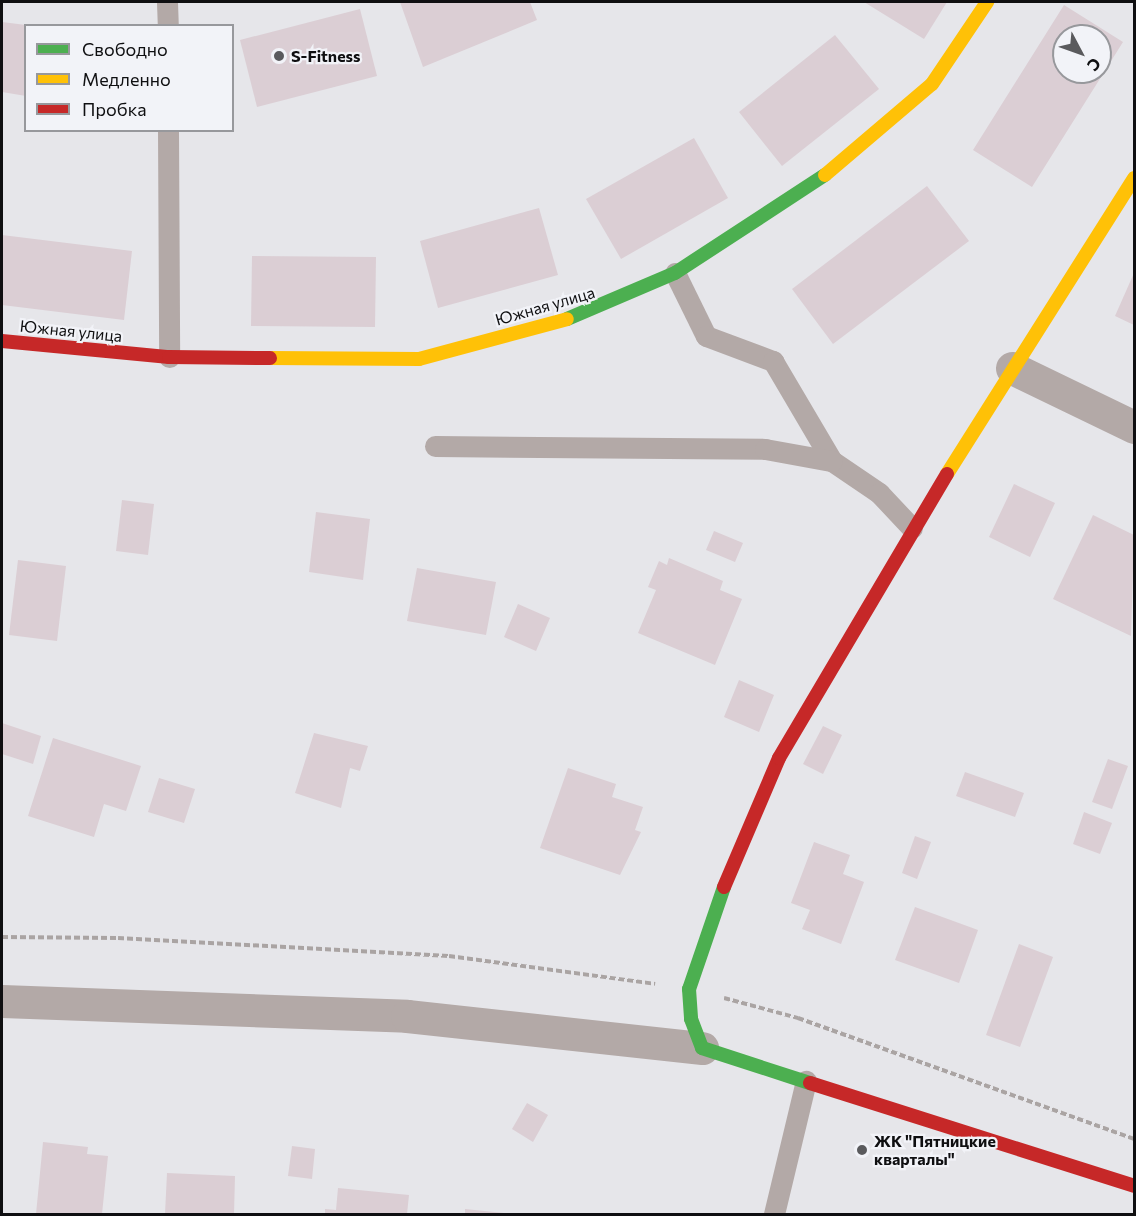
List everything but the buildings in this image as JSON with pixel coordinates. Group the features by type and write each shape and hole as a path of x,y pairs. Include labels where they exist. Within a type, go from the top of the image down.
{"street":[{"name":"Южная улица","path":"2,341 169,357 419,359 595,311 675,273 806,191 932,84 987,2"},
{"path":"702,1048 691,1019 689,989 714,909 779,758 912,528 1134,178"},
{"path":"1012,368 1134,427"},
{"path":"2,1001 407,1016 702,1048 1134,1186"}],"lane":[{"path":"167,2 168,24"},
{"path":"168,132 169,357"},
{"path":"675,273 706,336 773,361 832,461"},
{"path":"435,446 765,449 832,461 879,493 912,528"},
{"path":"774,1215 806,1082"}],"traffic: fast":[{"path":"567,319 675,273 825,175"},
{"path":"724,887 689,989 691,1019 702,1048 810,1083"}],"traffic: slow":[{"path":"825,175 932,84 987,2"},
{"path":"947,474 1134,178"},
{"path":"270,358 419,359 567,319"}],"traffic: jam":[{"path":"2,341 169,357 270,358"},
{"path":"724,887 779,758 947,474"},
{"path":"810,1083 1134,1186"}],"place":[{"name":"S-Fitness","path":"279,56"},
{"name":"ЖК \"Пятницкие кварталы\"","path":"862,1150"}]}
